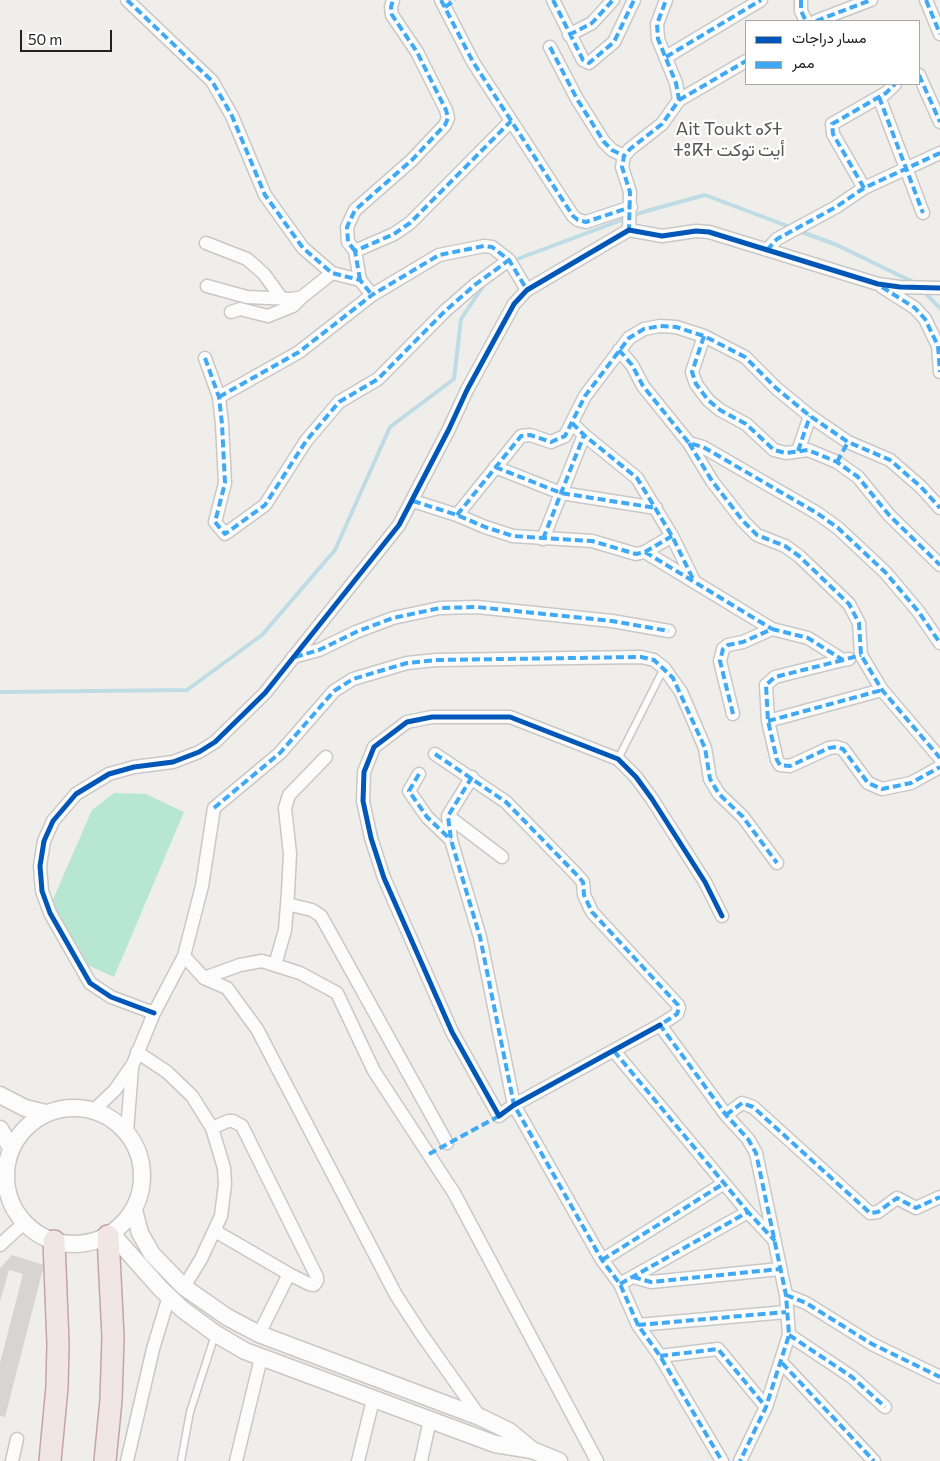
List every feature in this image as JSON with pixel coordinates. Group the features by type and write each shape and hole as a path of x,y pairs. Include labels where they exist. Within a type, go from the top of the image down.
{"highway":[{"path":"106,1461 111,1400 113,1337 110,1235"},
{"path":"50,1461 57,1387 58,1344 54,1241"}],"street":[{"path":"127,0 212,81 225,100 264,195 273,210 303,248 332,273 360,280"},
{"path":"372,295 360,280 355,251 348,242 346,227 355,210 412,160 448,118 446,110 417,52 392,15 391,7 393,0"},
{"path":"553,0 583,60 589,63 614,42 634,0"},
{"path":"569,35 592,23 613,0"},
{"path":"666,0 658,24 658,39 679,100"},
{"path":"666,58 761,0"},
{"path":"801,0 801,11 806,20"},
{"path":"819,20 871,0"},
{"path":"926,0 940,34"},
{"path":"447,2 473,62 567,207 578,220 586,222 631,207"},
{"path":"550,47 577,99 604,142 612,150 624,156"},
{"path":"629,230 630,192 622,167 624,156 662,124 679,100 745,62"},
{"path":"920,77 940,122"},
{"path":"864,188 831,129 836,121 879,97 894,85"},
{"path":"879,97 923,213"},
{"path":"355,251 394,234 410,223 511,121"},
{"path":"767,250 777,238 836,207 864,188 940,152"},
{"path":"154,1013 103,993 90,983 81,969 50,913 42,891 40,859 48,831 67,803 97,780 121,770 185,759 215,742 264,693 399,525 413,501 467,390 514,304 527,290 629,230 662,236 709,232 878,284 900,287 940,288"},
{"path":"206,243 247,259 264,274 282,299"},
{"path":"219,397 299,352 372,295 438,255 484,246 492,247 509,260 527,290"},
{"path":"205,358 219,397 225,483 215,522 225,534 254,515 265,505 306,441 339,402 378,379 445,312 476,284 509,260"},
{"path":"231,312 240,309 268,316 293,306 332,273"},
{"path":"878,284 914,308 925,319 938,346 940,372"},
{"path":"207,286 247,297 282,299 302,297"},
{"path":"457,514 521,436 530,435 552,442 565,436 585,396 629,338 644,329 676,327 704,336 745,357 776,388 810,416 848,442 890,460 921,487 940,508"},
{"path":"704,336 692,372 696,384 720,410 746,424 774,450 786,453 808,450 837,462 858,478 889,514 940,565"},
{"path":"619,350 632,365 643,386 689,443 712,481 743,521 757,534 785,546 799,556 849,604 858,623 861,656 882,690 940,758"},
{"path":"798,451 810,416"},
{"path":"572,423 637,478 672,536 694,579"},
{"path":"543,539 584,435"},
{"path":"837,462 848,442"},
{"path":"689,443 711,452 817,513 838,528 885,572 918,611 940,643"},
{"path":"495,467 561,493 656,508"},
{"path":"413,501 457,514 485,527 513,536 592,541 636,554 645,552 672,536"},
{"path":"645,552 694,579 772,629 808,638 843,660"},
{"path":"293,657 319,650 356,632 393,618 440,608 477,607 612,621 670,631"},
{"path":"733,714 720,654 728,645 743,642 772,629"},
{"path":"861,656 770,680 765,691 768,721 777,760 785,767 829,748 836,747 843,749 868,784 882,789 911,783 940,767"},
{"path":"94,1110 115,1090 135,1058 154,1013 184,956 202,886 214,808 280,753 334,691 353,679 407,663 436,660 641,657 654,660 664,668 681,692 705,748 710,779 719,794 743,816 777,863"},
{"path":"768,721 882,690"},
{"path":"435,754 472,776 506,802 576,874 583,882 584,895 592,912 678,1005 679,1011 677,1014 660,1025 614,1052 514,1105 499,1116 452,1032 384,878 371,838 362,801 364,772 374,747 407,722 449,717 510,717 618,759 636,777 652,799 705,882 722,916"},
{"path":"275,965 284,930 287,904 290,854 285,808 289,795 326,757"},
{"path":"418,774 409,791 426,817 451,840"},
{"path":"472,776 448,816 451,840 480,937 514,1105 602,1260 620,1284 638,1325 660,1356 722,1461"},
{"path":"448,816 502,857"},
{"path":"287,904 312,910 321,916 447,1143"},
{"path":"184,956 204,978 227,988 257,1029 396,1295 480,1417"},
{"path":"204,978 240,965 262,961 300,973 337,993 374,1071 454,1193 597,1461"},
{"path":"660,1025 726,1115 748,1139 756,1153 786,1295 789,1335 782,1363 766,1407 740,1461"},
{"path":"614,1052 723,1184 775,1241"},
{"path":"135,1058 180,1084 200,1106 212,1128 221,1154 225,1184 221,1216 201,1260 184,1287"},
{"path":"127,1132 135,1058"},
{"path":"1,1099 46,1113"},
{"path":"726,1115 742,1103 753,1107 870,1212 878,1212 897,1198 916,1208 940,1197"},
{"path":"69,1107 94,1110 112,1119 127,1132 136,1146 143,1178 141,1194 134,1210 120,1227 110,1235 82,1244 54,1241 44,1237 16,1212 7,1187 6,1167 11,1148 25,1127 46,1113 69,1107"},
{"path":"212,1128 228,1121 242,1126 317,1277 317,1281 314,1285 309,1284 215,1231"},
{"path":"0,1129 11,1148"},
{"path":"602,1260 723,1184"},
{"path":"134,1210 140,1233 152,1254 184,1287 216,1311 259,1334 498,1425 537,1455"},
{"path":"620,1284 748,1212"},
{"path":"0,1246 25,1222"},
{"path":"110,1235 169,1296 216,1334 261,1358 495,1444 559,1461"},
{"path":"633,1277 651,1282 780,1269"},
{"path":"259,1334 289,1274"},
{"path":"786,1295 806,1302 872,1344 940,1377"},
{"path":"127,1461 153,1349 169,1296"},
{"path":"638,1325 786,1312"},
{"path":"789,1335 852,1377 885,1407"},
{"path":"660,1356 718,1349 766,1407"},
{"path":"236,1461 261,1358"},
{"path":"782,1363 874,1461"},
{"path":"358,1461 373,1400"},
{"path":"421,1461 430,1420"},
{"path":"495,1444 502,1433 498,1425"},
{"path":"12,1461 17,1439"}],"lane":[{"path":"618,759 664,668"},
{"path":"181,1461 190,1412 216,1334"}],"green space":[{"path":"114,793 146,794 184,812 114,977 81,962 51,904 92,810"}],"building":[{"path":"12,1255 44,1265 5,1417 0,1416 0,1363 23,1274 9,1270 0,1302 0,1268"}],"waterway":[{"path":"512,261 643,212 705,195 790,227"},
{"path":"799,231 837,245 913,282"},
{"path":"0,692 187,690 262,635 335,550 390,427 454,379 461,319 486,282"},
{"path":"924,292 940,308"}],"marked path":[{"path":"127,0 212,81 232,116 265,195 303,248 332,273 360,280 372,295"},
{"path":"355,251 348,242 347,227 355,210 412,160 445,125 448,118 446,110 417,52 392,15 391,7 393,0"},
{"path":"441,0 473,62 573,216 578,220 586,222 631,207"},
{"path":"445,7 455,0"},
{"path":"553,0 583,60 589,63 614,42 634,0"},
{"path":"569,35 592,23 613,0"},
{"path":"631,231 629,230 630,192 622,167 624,156 662,124 679,100 676,83 658,39 657,24 666,0"},
{"path":"666,57 761,0"},
{"path":"801,0 801,11 806,20"},
{"path":"819,20 871,0"},
{"path":"926,0 940,34"},
{"path":"550,47 577,99 604,142 612,150 624,156"},
{"path":"679,100 745,62"},
{"path":"920,77 940,122"},
{"path":"864,188 833,134 832,124 886,93 894,85"},
{"path":"879,97 923,213"},
{"path":"360,280 355,251 394,234 410,223 511,121"},
{"path":"767,250 777,239 836,207 864,188 940,153"},
{"path":"219,397 299,352 372,295 439,255 484,246 492,247 509,260 527,290"},
{"path":"205,358 219,397 225,483 215,522 225,534 265,505 306,441 339,402 378,379 445,311 476,284 509,260"},
{"path":"882,287 915,308 925,319 938,346 940,372"},
{"path":"457,515 521,436 530,435 551,442 565,436 585,396 629,338 644,329 660,326 676,327 704,336 745,357 776,388 810,416 848,442 890,460 921,487 940,508"},
{"path":"704,336 692,372 696,384 708,400 720,410 746,424 774,450 786,453 808,450 837,462 858,477 889,515 940,565"},
{"path":"619,350 632,365 643,386 689,443 703,447 817,513 838,528 885,572 918,611 940,643"},
{"path":"798,451 810,416"},
{"path":"572,423 637,478 672,536 693,579"},
{"path":"543,539 584,435"},
{"path":"837,462 848,442"},
{"path":"689,443 712,481 743,521 757,535 785,546 799,556 849,604 859,623 861,655 882,690 940,758"},
{"path":"495,467 561,493 656,508"},
{"path":"413,501 513,536 592,541 636,554 645,552 672,536"},
{"path":"645,552 772,629"},
{"path":"295,657 319,650 356,632 393,618 440,608 477,607 612,621 669,631"},
{"path":"733,714 720,661 723,649 728,645 743,642 772,629 808,638 843,660 861,655"},
{"path":"214,808 280,753 334,691 353,679 407,663 436,660 641,657 654,660 673,678 705,748 710,779 719,794 743,817 777,863"},
{"path":"843,660 775,677 766,685 768,721 777,760 780,765 790,766 829,748 836,747 843,749 868,783 882,789 911,783 940,767"},
{"path":"768,721 882,690"},
{"path":"435,754 506,802 583,882 584,895 592,912 678,1005 677,1014 660,1025 726,1115 748,1139 756,1153 786,1295 789,1335 766,1407 740,1461"},
{"path":"419,774 409,791 427,817 451,840"},
{"path":"472,777 448,816 451,840 480,937 514,1105 602,1260 620,1284 638,1325 660,1356 722,1461"},
{"path":"614,1051 748,1212"},
{"path":"726,1115 742,1103 753,1107 870,1213 878,1212 897,1198 916,1208 940,1197"},
{"path":"429,1154 499,1116"},
{"path":"602,1260 723,1184"},
{"path":"620,1284 748,1212 775,1241"},
{"path":"633,1277 651,1282 780,1269"},
{"path":"786,1295 806,1303 872,1344 940,1377"},
{"path":"638,1325 786,1312"},
{"path":"789,1335 852,1377 885,1407"},
{"path":"660,1356 718,1349 766,1407"},
{"path":"782,1363 874,1461"}],"cycle path":[{"path":"154,1013 111,997 90,983 50,913 42,891 40,866 44,841 53,821 76,794 109,774 134,767 173,762 199,752 215,742 265,693 399,525 467,390 514,304 527,290 629,230 662,236 696,231 709,232 878,284 900,287 940,288"},
{"path":"660,1025 514,1105 499,1116 452,1032 384,878 371,838 363,801 364,772 374,747 407,722 432,717 510,717 618,759 636,777 652,799 705,882 722,916"}],"district":[{"name":"Ait Toukt ⴰⵢⵜ ⵜⵓⴽⵜ أيت توكت","path":"729,139"}]}
